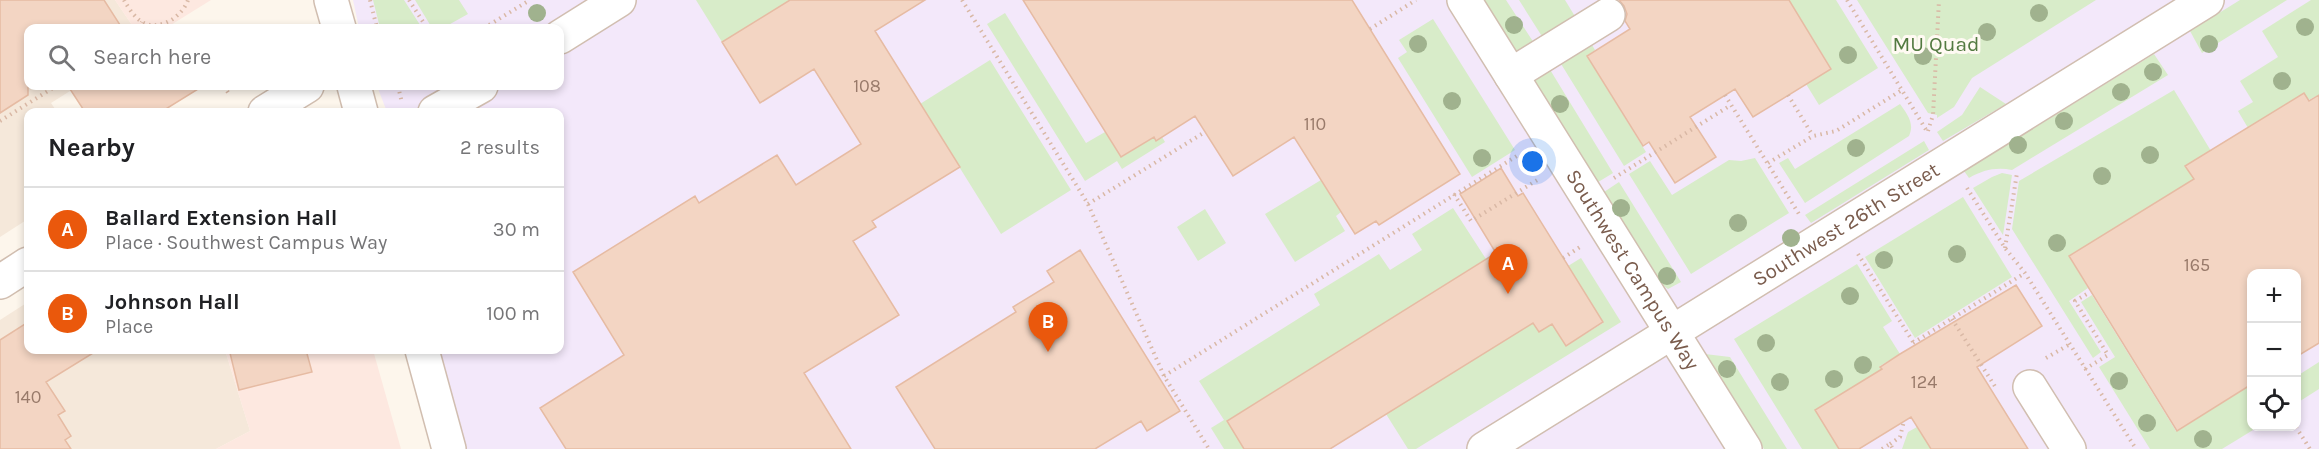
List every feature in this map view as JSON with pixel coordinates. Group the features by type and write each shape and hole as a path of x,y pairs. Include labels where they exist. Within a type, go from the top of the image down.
{"street":[{"path":"332,0 338,24"},
{"path":"564,34 619,0"},
{"name":"Southwest Campus Way","path":"1464,0 1744,449"},
{"name":"Southwest 26th Street","path":"1484,449 1673,333 1957,175 2207,0"},
{"path":"1511,75 1608,15"},
{"path":"271,108 301,90"},
{"path":"355,90 360,108"},
{"path":"442,108 474,90"},
{"path":"0,282 24,267"},
{"path":"423,354 449,449"},
{"path":"2025,377 2069,449"}],"path":[{"path":"123,0 133,14 142,22 148,24"},
{"path":"160,24 178,15 188,0"},
{"path":"370,0 376,24"},
{"path":"409,0 424,24"},
{"path":"491,24 530,0"},
{"path":"962,0 1088,204 1164,376 1209,449"},
{"path":"1370,29 1416,0"},
{"path":"1847,0 1928,132 2025,273 2136,449"},
{"path":"1928,132 1933,115 1939,0"},
{"path":"0,121 50,90"},
{"path":"226,90 229,94"},
{"path":"1768,163 1813,136 1836,131 1902,90"},
{"path":"1788,95 1813,136"},
{"path":"1586,196 1731,105"},
{"path":"1088,204 1205,132"},
{"path":"1164,376 1548,136"},
{"path":"1454,194 1470,221 1565,163"},
{"path":"2006,248 2017,173"},
{"path":"1563,258 1581,247"},
{"path":"1913,343 2025,273"},
{"path":"2085,369 2109,355 2075,301 2090,292"},
{"path":"1952,319 1995,389 2025,377 2070,344"},
{"path":"1882,449 1891,447 1900,437 1904,421"},
{"path":"2299,431 2310,449"}],"shaded area":[{"path":"0,0 115,0 131,24 24,24 24,90 72,90 51,103 54,108 24,108 24,222 0,237"},
{"path":"115,0 211,0 172,24 131,24"},
{"path":"353,0 2319,0 2319,449 450,449 429,354 564,354 564,108 385,108 379,90 564,90 564,24 358,24"},
{"path":"24,305 24,354 226,354 250,431 216,449 0,449 0,320"},
{"path":"226,354 374,354 401,449 216,449 250,431"}],"green space":[{"path":"373,0 404,0 419,24 379,24"},
{"path":"415,0 459,0 468,14 450,24 430,24"},
{"path":"696,0 790,0 722,42"},
{"path":"1482,0 1506,0 1534,43 1516,54"},
{"path":"1519,0 1565,0 1576,18 1543,38"},
{"path":"1789,0 1836,0 1878,68 1819,105 1806,84 1831,68"},
{"name":"MU Quad","path":"1857,0 2096,0 1972,78 1954,107 1937,118 1937,115 1928,113"},
{"path":"2240,0 2287,0 2202,53 2190,31"},
{"path":"2311,0 2319,0 2319,95 2248,128 2238,111 2253,102 2240,81 2278,57 2262,31"},
{"path":"1005,13 1086,143 1105,132 1122,157 1154,137 1156,141 1162,137 1165,142 1122,169 1117,161 1085,181 987,24"},
{"path":"1433,19 1515,150 1472,177 1398,58 1407,52 1399,40"},
{"path":"1589,40 1595,50 1587,56 1646,152 1624,166 1558,59"},
{"path":"2154,54 2168,75 2012,170 1990,170 1969,178 1964,171"},
{"path":"990,60 1071,190 1001,234 920,104"},
{"path":"1549,68 1613,173 1595,184 1531,79"},
{"path":"1980,87 2006,104 1943,141 1937,132 1962,115"},
{"path":"2174,90 2211,151 2186,166 2194,179 2069,256 2088,288 2069,301 2101,352 2093,358 2012,229 2019,181"},
{"path":"1900,104 1911,123 1909,136 1805,203 1779,163 1788,158 1795,169"},
{"path":"1924,141 1929,150 1811,223 1805,215"},
{"path":"1755,158 1789,213 1691,274 1629,174 1650,161 1672,195 1729,160 1741,161"},
{"path":"2002,173 2012,175 2003,235 1973,188"},
{"path":"1321,180 1341,212 1336,216 1345,231 1295,262 1265,214"},
{"path":"1619,182 1681,282 1668,289 1658,282 1601,194"},
{"path":"1963,197 2012,277 1915,338 1865,257"},
{"path":"1453,208 1486,259 1227,421 1244,449 1224,449 1211,428 1224,420 1199,381 1320,305 1314,294 1379,254 1390,270 1422,250 1412,234"},
{"path":"1205,209 1226,243 1198,261 1177,227"},
{"path":"1581,258 1621,322 1416,449 1408,449 1386,414 1533,323 1552,324 1566,346 1603,323 1568,266"},
{"path":"1857,264 1892,321 1883,327 1900,354 1880,366 1882,369 1816,410 1839,449 1802,449 1734,339"},
{"path":"2092,295 2176,431 2247,387 2247,431 2251,431 2222,449 2150,449 2099,367 2115,357 2081,302"},
{"path":"1705,354 1730,357 1787,449 1764,449"},
{"path":"2319,362 2319,389 2301,400 2301,377 2301,373"},
{"path":"1917,427 1931,449 1902,449 1908,432"}],"building":[{"path":"0,0 104,0 119,24 24,24 24,90 28,90 28,95 0,113"},
{"path":"790,0 925,0 875,31 960,167 872,221 876,227 853,241 899,315 804,373 851,449 566,449 540,408 624,355 573,272 695,196 699,203 777,155 796,185 861,144 814,69 760,103 722,42"},
{"path":"1023,0 1352,0 1460,174 1379,225 1376,221 1355,234 1294,137 1233,176 1195,116 1156,141 1154,137 1121,157"},
{"path":"1619,0 1789,0 1831,69 1753,117 1735,89 1690,117 1716,157 1675,183 1649,142 1643,146 1587,56 1630,29 1625,21 1627,14 1624,6"},
{"path":"71,90 197,90 167,108 82,108"},
{"path":"2304,93 2309,101 2319,95 2319,343 2301,354 2301,269 2247,269 2247,387 2177,431 2069,256 2194,179 2185,166"},
{"path":"1501,168 1518,196 1523,193 1603,322 1566,346 1552,324 1539,332 1533,323 1330,449 1244,449 1227,421 1496,253 1460,194"},
{"path":"1080,250 1180,411 1147,431 1141,421 1095,449 935,449 896,387 1016,312 1013,307 1054,282 1047,271"},
{"path":"2016,285 2042,326 1977,367 2028,449 1931,449 1911,417 1859,449 1839,449 1815,410 1882,369 1880,367 1900,354"},
{"path":"24,325 24,354 92,354 46,382 65,411 58,415 71,436 65,440 71,449 0,449 0,340"},
{"path":"230,354 307,354 312,372 239,390"}],"place":[{"name":"Ballard Extension Hall","path":"1508,294"},
{"name":"Johnson Hall","path":"1048,352"}]}
